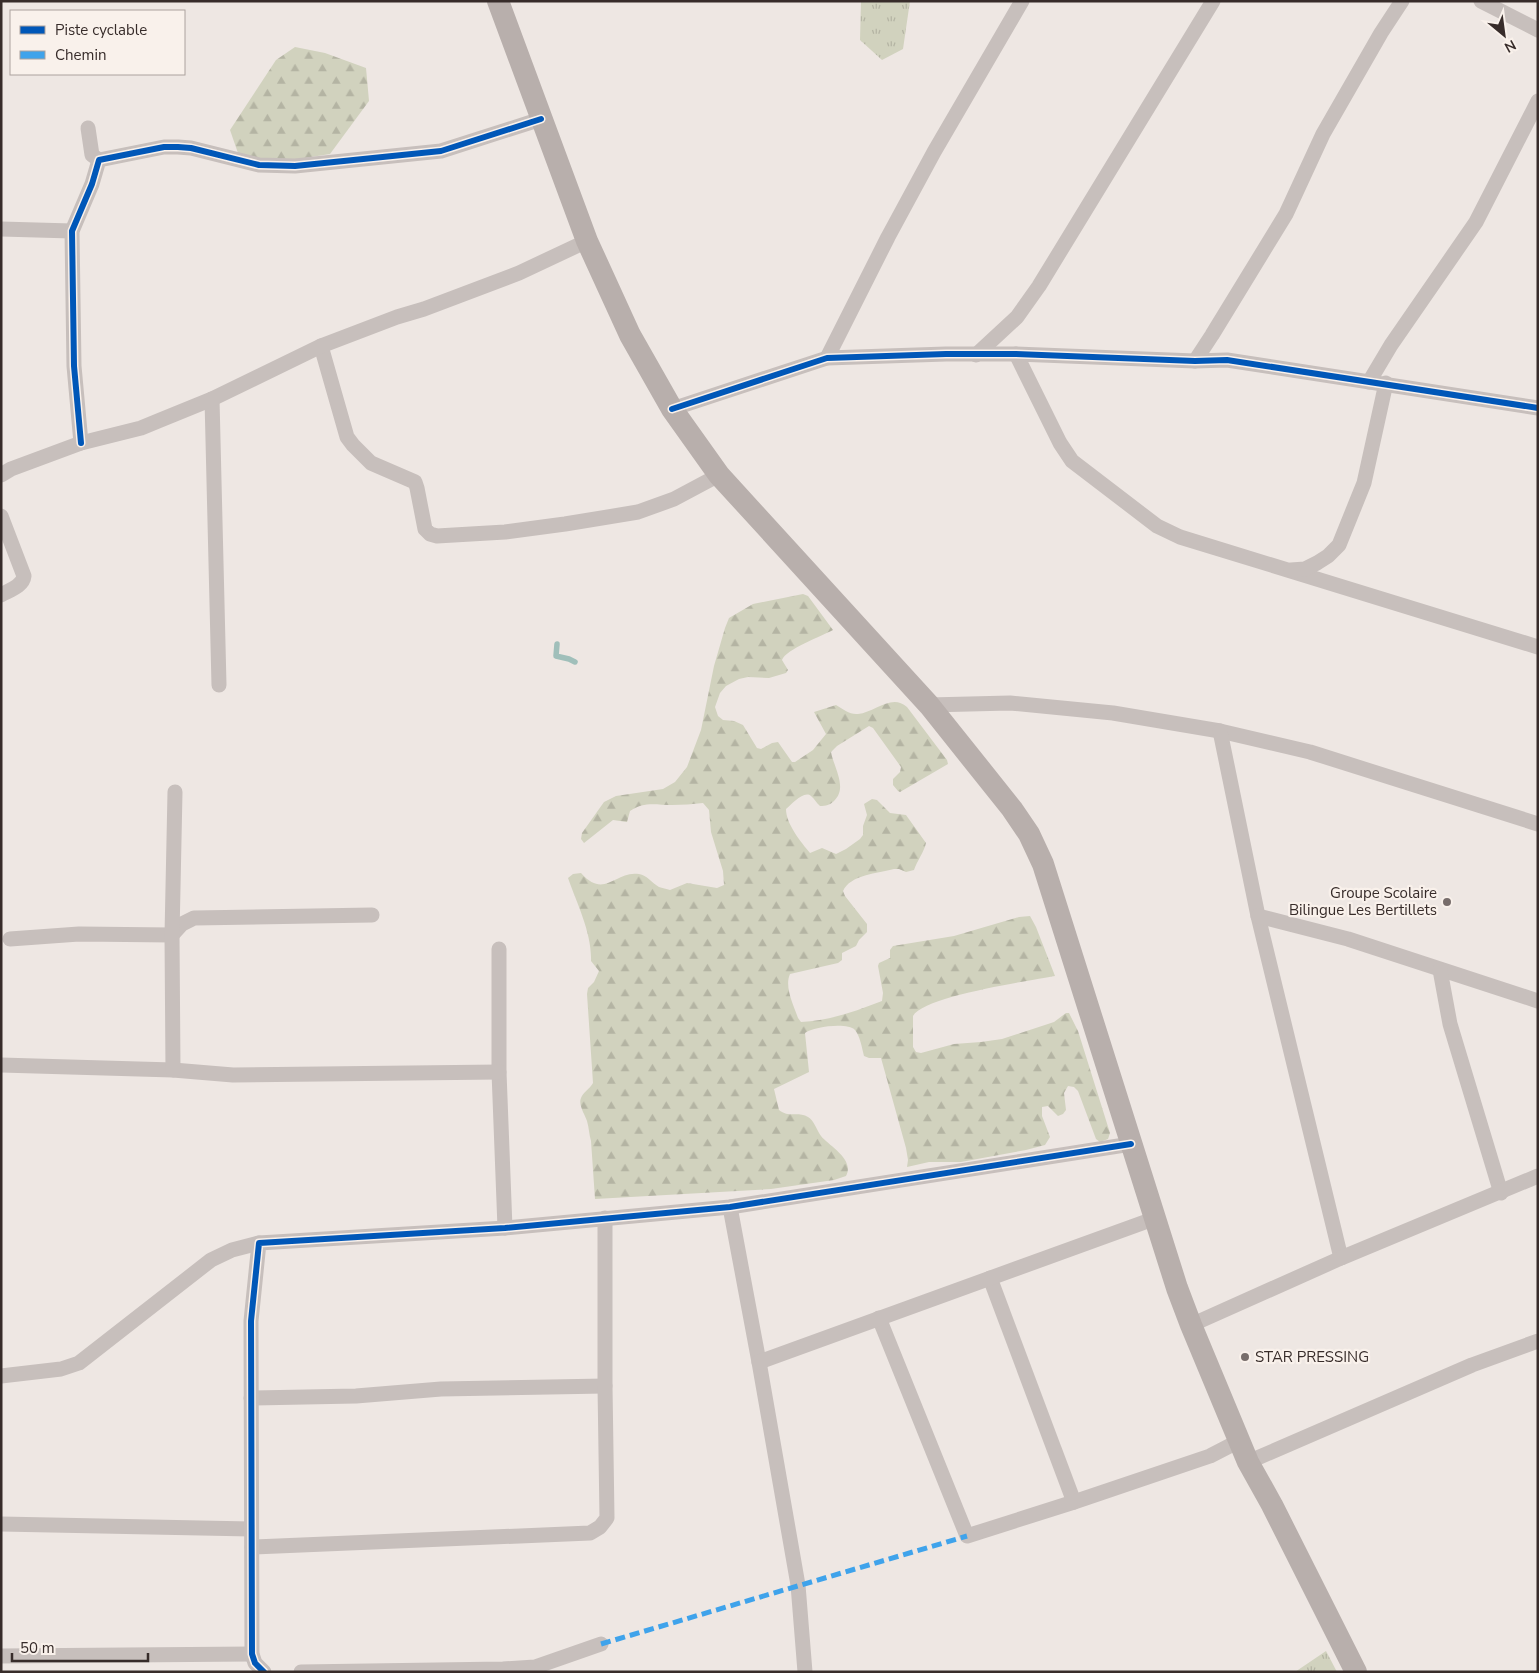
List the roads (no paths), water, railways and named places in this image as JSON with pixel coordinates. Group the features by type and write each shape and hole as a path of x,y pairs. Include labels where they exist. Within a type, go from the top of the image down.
{"main road":[{"path":"498,1 540,119 587,241 630,335 672,409 719,475 929,705 1012,808 1029,834 1040,856 1156,1218 1176,1288 1190,1326 1248,1462 1272,1505 1356,1672"}],"street":[{"path":"827,358 888,237 934,152 1022,1"},
{"path":"976,355 1017,316 1039,286 1213,1"},
{"path":"1195,361 1286,214 1323,134 1381,33 1402,1"},
{"path":"1481,1 1538,30"},
{"path":"1369,382 1476,222 1538,101"},
{"path":"88,128 92,155 99,160 164,147 178,147 191,148 259,165 295,166 441,151 540,119"},
{"path":"81,443 74,366 72,232 92,184 99,160"},
{"path":"1,229 72,232"},
{"path":"1,475 11,469 81,443 140,428 212,399 321,346 519,273 587,241"},
{"path":"321,346 347,437 371,463 414,482 417,488 425,529 430,534 437,536 505,532 557,526 638,512 674,499 719,475"},
{"path":"672,409 827,358 946,354 1016,354 1195,361 1227,360 1538,408"},
{"path":"1016,354 1060,443 1072,461 1158,526 1180,537 1538,647"},
{"path":"1289,571 1305,569 1317,563 1328,556 1338,545 1364,483 1386,384"},
{"path":"212,399 219,685"},
{"path":"1,516 24,576 24,581 21,584 1,595"},
{"path":"929,705 1010,703 1113,713 1220,731 1310,752 1538,824"},
{"path":"1220,731 1258,916 1341,1258"},
{"path":"173,1070 172,935 175,792"},
{"path":"10,939 80,934 172,935 182,924 194,918 372,915"},
{"path":"1258,916 1348,939 1538,1001"},
{"path":"499,949 499,1072 505,1228"},
{"path":"1440,970 1450,1024 1500,1192"},
{"path":"1,1065 173,1070 233,1075 499,1072"},
{"path":"1,1376 61,1369 79,1363 211,1260 232,1250 259,1243 505,1228 730,1207 1131,1144"},
{"path":"1190,1326 1341,1258 1538,1176"},
{"path":"730,1207 760,1362 798,1585 804,1672"},
{"path":"252,1547 590,1532 600,1527 607,1518 605,1218"},
{"path":"760,1362 1156,1218"},
{"path":"259,1243 252,1321 252,1654 255,1662 264,1672"},
{"path":"990,1278 1074,1502"},
{"path":"879,1318 967,1536 1210,1456 1239,1441"},
{"path":"1248,1462 1464,1369 1538,1341"},
{"path":"251,1398 356,1396 441,1389 605,1386"},
{"path":"1,1524 251,1529"},
{"path":"301,1672 535,1667 601,1644"},
{"path":"1,1656 252,1654"}],"waterway":[{"path":"557,644 556,656 575,662"}],"place":[{"name":"Groupe Scolaire Bilingue Les Bertillets","path":"1447,902"},
{"name":"STAR PRESSING","path":"1245,1357"}]}
